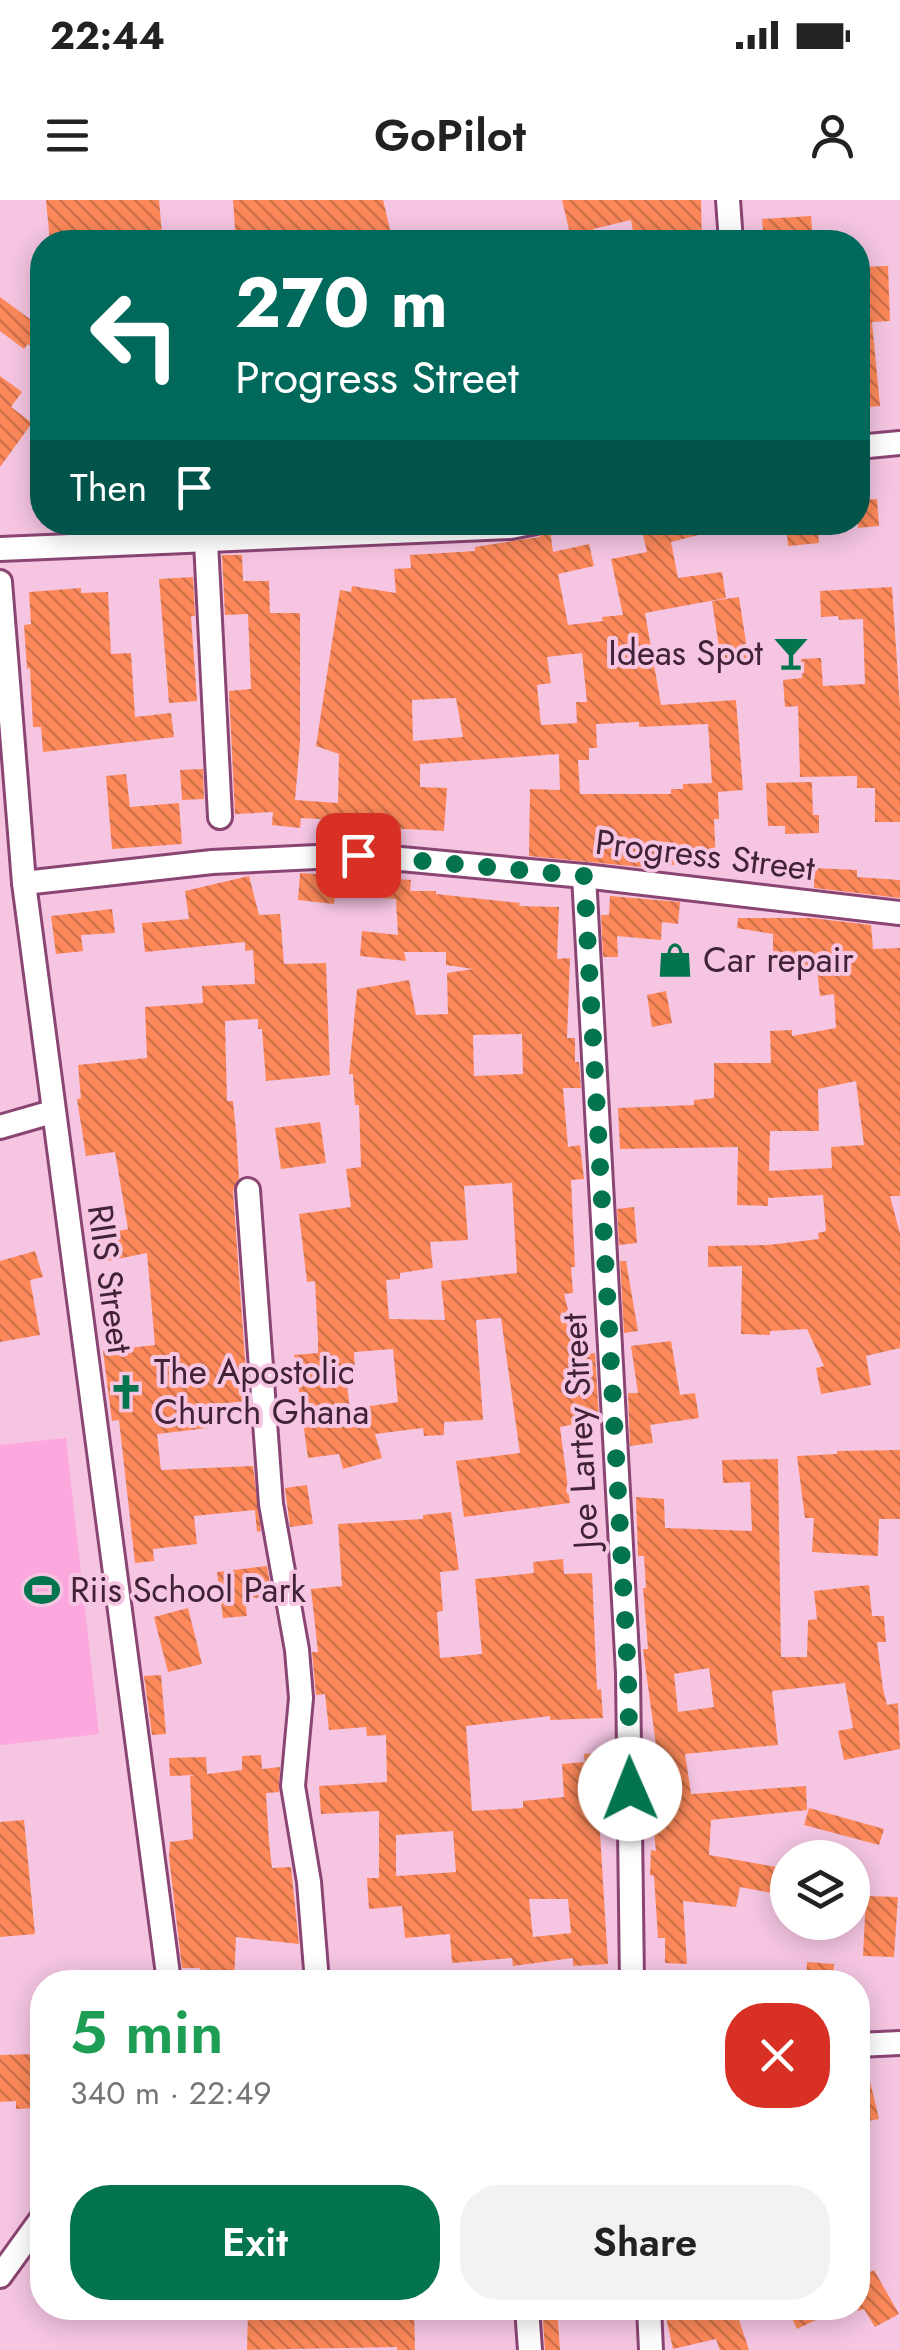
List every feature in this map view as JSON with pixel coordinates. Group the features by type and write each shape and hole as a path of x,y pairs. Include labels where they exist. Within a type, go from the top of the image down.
{"street":[{"path":"728,200 731,230"},
{"path":"870,446 900,443"},
{"path":"0,549 348,535"},
{"path":"206,542 220,816"},
{"name":"RIIS Street","path":"0,582 24,882 167,1970"},
{"name":"Progress Street","path":"24,882 212,862 358,855 900,912"},
{"name":"Joe Lartey Street","path":"584,876 628,1673 632,1970"},
{"path":"0,1127 52,1112"},
{"path":"248,1190 271,1504 301,1698 293,1786 309,1882 316,1970"},
{"path":"870,2044 900,2043"},
{"path":"2,2268 30,2233"},
{"path":"527,2320 530,2350"},
{"path":"650,2320 652,2350"}],"shaded area":[{"name":"Riis School Park","path":"66,1438 99,1734 0,1745 0,1445"}],"building":[{"path":"46,200 159,200 162,230 49,230"},
{"path":"233,200 383,200 390,230 235,230"},
{"path":"562,200 701,200 702,230 633,230 631,220 593,230 569,230"},
{"path":"811,216 812,230 763,230 762,219"},
{"path":"888,266 890,321 872,322 880,406 870,407 870,267"},
{"path":"0,297 30,319 30,346 24,349 0,331"},
{"path":"0,376 22,392 11,407 30,421 30,426 0,467"},
{"path":"870,499 877,499 879,526 870,527"},
{"path":"551,535 553,552 589,544 594,566 558,574 568,625 603,621 602,617 623,615 611,559 647,552 643,535 698,535 671,542 678,578 722,572 726,598 645,613 661,705 736,700 743,790 718,792 719,819 714,819 716,862 640,867 529,856 530,789 560,790 559,754 420,764 420,787 447,788 444,831 301,818 300,828 272,825 273,812 235,814 229,691 251,689 248,614 225,615 222,555 242,555 243,581 269,581 270,613 300,613 300,742 295,800 338,803 339,754 316,746 340,590 351,592 352,586 396,593 394,569 411,568 410,555 475,551 475,547","holes":["582,653 587,702 576,702 577,723 541,725 537,685 551,683 547,657","456,698 463,737 413,741 412,700","639,722 639,727 708,724 712,783 683,784 683,789 671,789 671,794 580,794 578,760 589,760 589,748 597,748 596,724"]},
{"path":"787,535 818,535 819,543 788,546"},
{"path":"193,577 195,616 191,616 197,701 169,703 159,579"},
{"path":"892,587 900,708 900,822 875,822 875,788 857,788 857,776 800,777 798,706 785,707 783,680 802,678 801,659 821,658 823,686 865,684 863,619 821,617 820,591"},
{"path":"81,588 81,593 108,592 111,654 131,653 135,717 171,713 174,737 43,752 41,727 33,727 30,668 27,669 24,625 31,624 29,592"},
{"path":"739,597 749,662 722,666 712,601"},
{"path":"203,769 204,799 182,800 180,770"},
{"path":"126,774 130,807 179,803 182,844 112,849 106,776"},
{"path":"812,782 813,815 819,815 819,833 785,834 785,826 768,826 766,783"},
{"path":"814,868 857,870 857,877 900,880 900,898 814,888"},
{"path":"300,873 411,880 410,891 436,891 520,903 519,906 559,907 557,959 570,958 567,1038 575,1038 581,1088 563,1088 568,1147 580,1145 584,1179 571,1180 575,1267 571,1267 573,1293 564,1294 579,1354 595,1353 599,1419 560,1427 570,1503 464,1517 456,1461 520,1453 501,1318 476,1320 483,1420 444,1422 444,1435 424,1436 423,1428 375,1434 382,1458 343,1469 339,1454 308,1458 294,1355 318,1353 318,1339 315,1281 307,1282 299,1214 351,1207 346,1169 361,1167 359,1105 355,1105 353,1074 349,1074 357,989 409,980 416,1015 448,1014 447,973 473,969 446,965 446,952 404,952 406,961 360,956 362,931 398,935 396,899 335,894 334,904 298,900","holes":["522,1034 523,1074 474,1076 473,1035","512,1183 517,1273 441,1281 445,1320 389,1319 386,1280 400,1279 400,1273 433,1268 430,1242 468,1240 464,1186","393,1349 398,1402 350,1409 345,1369 355,1368 354,1352"]},
{"path":"249,876 259,915 280,914 284,964 326,963 330,1075 266,1081 258,1019 225,1021 227,1101 233,1101 239,1178 233,1191 248,1401 206,1405 208,1428 157,1434 161,1470 253,1466 261,1531 257,1532 255,1510 194,1516 197,1544 153,1549 154,1561 135,1563 119,1420 112,1421 103,1351 155,1345 147,1253 98,1263 93,1237 128,1229 115,1152 86,1156 77,1099 81,1098 78,1065 147,1058 145,1007 203,1003 202,986 255,984 253,950 245,951 245,942 145,952 142,923 189,919 185,891"},
{"path":"610,896 680,902 678,924 662,922 661,940 617,936 618,957 603,957 601,915 609,915"},
{"path":"112,909 115,933 81,935 83,951 56,954 51,916"},
{"path":"738,918 812,918 871,925 873,949 900,948 900,1196 890,1196 900,1234 900,1348 866,1356 871,1385 821,1394 816,1368 824,1366 807,1329 770,1331 770,1335 741,1334 742,1266 708,1267 708,1246 819,1239 818,1233 826,1231 823,1195 768,1198 768,1206 737,1205 738,1147 620,1149 618,1108 694,1105 694,1100 714,1098 714,1063 771,1063 770,1031 792,1030 792,1036 836,1028 834,994 820,996 817,969 773,969 773,934 737,928","holes":["856,1081 864,1145 831,1147 832,1168 769,1171 770,1131 819,1131 818,1089"]},
{"path":"666,991 672,1023 652,1027 647,995"},
{"path":"320,1122 326,1163 281,1169 275,1128"},
{"path":"634,1207 637,1243 619,1245 617,1209"},
{"path":"35,1251 43,1277 30,1280 40,1335 0,1342 0,1261"},
{"path":"620,1261 626,1261 638,1331 624,1333"},
{"path":"671,1341 680,1395 695,1393 699,1418 650,1425 653,1443 630,1446 628,1393 638,1393 631,1346"},
{"path":"900,1450 900,1519 879,1519 878,1556 812,1552 814,1518 805,1518 797,1456"},
{"path":"778,1459 781,1657 807,1657 808,1620 817,1619 814,1591 869,1585 872,1616 884,1616 886,1642 877,1642 887,1705 898,1703 900,1749 844,1760 838,1731 853,1728 845,1683 772,1691 778,1745 685,1754 691,1794 806,1786 807,1810 711,1820 709,1855 770,1866 770,1893 740,1887 736,1907 683,1901 687,1964 665,1963 665,1938 658,1938 654,1876 650,1875 651,1850 656,1851 645,1746 656,1745 643,1649 648,1649 646,1588 644,1556 638,1556 636,1497 664,1499 665,1528 752,1531 750,1482 723,1483 722,1460","holes":["709,1668 714,1707 678,1712 674,1674"]},
{"path":"307,1485 313,1524 290,1527 285,1488"},
{"path":"451,1512 459,1570 440,1572 440,1658 482,1654 475,1579 534,1573 533,1562 563,1559 564,1574 592,1573 597,1690 601,1689 603,1718 550,1720 550,1716 466,1726 472,1811 523,1808 523,1801 564,1797 562,1764 585,1762 584,1754 602,1753 605,1783 597,1783 608,1964 573,1966 573,1958 513,1966 512,1958 452,1963 450,1934 405,1938 402,1906 369,1909 367,1878 379,1878 379,1811 321,1814 319,1786 387,1782 386,1735 367,1736 366,1727 329,1730 325,1694 316,1695 312,1652 318,1652 311,1589 342,1586 338,1524 423,1519 423,1515","holes":["453,1831 456,1872 396,1876 396,1835","529,1899 568,1899 571,1933 533,1937"]},
{"path":"267,1566 272,1596 245,1599 247,1616 223,1618 217,1572"},
{"path":"188,1608 202,1664 168,1672 154,1617"},
{"path":"161,1675 166,1734 152,1735 144,1676"},
{"path":"261,1755 262,1769 280,1767 279,1792 266,1793 269,1842 272,1868 291,1867 299,1944 236,1937 235,1970 182,1968 170,1842 193,1839 190,1776 196,1775 170,1776 169,1758 206,1757 207,1774 242,1770 242,1756"},
{"path":"809,1808 884,1829 879,1845 804,1825"},
{"path":"24,1820 35,1934 0,1937 0,1822"},
{"path":"870,1896 898,1897 894,1957 863,1956 864,1940 870,1940"},
{"path":"807,1962 834,1964 834,1970 807,1970"},
{"path":"30,2054 30,2108 16,2109 16,2101 0,2102 0,2055"},
{"path":"870,2081 879,2119 870,2121"},
{"path":"874,2270 899,2314 875,2327 870,2319 870,2272"},
{"path":"248,2320 414,2320 415,2350 247,2350"},
{"path":"543,2320 558,2320 560,2350 545,2350"},
{"path":"667,2320 739,2320 749,2350 720,2350 716,2339 673,2349"},
{"path":"793,2320 816,2320 797,2329"}],"place":[{"name":"Ideas Spot","path":"791,653"},
{"name":"Car repair","path":"675,960"},
{"name":"The Apostolic Church Ghana","path":"126,1392"},
{"name":"Riis School Park","path":"42,1590"}],"route":[{"path":"358,855 584,876 628,1673 630,1789"}]}
